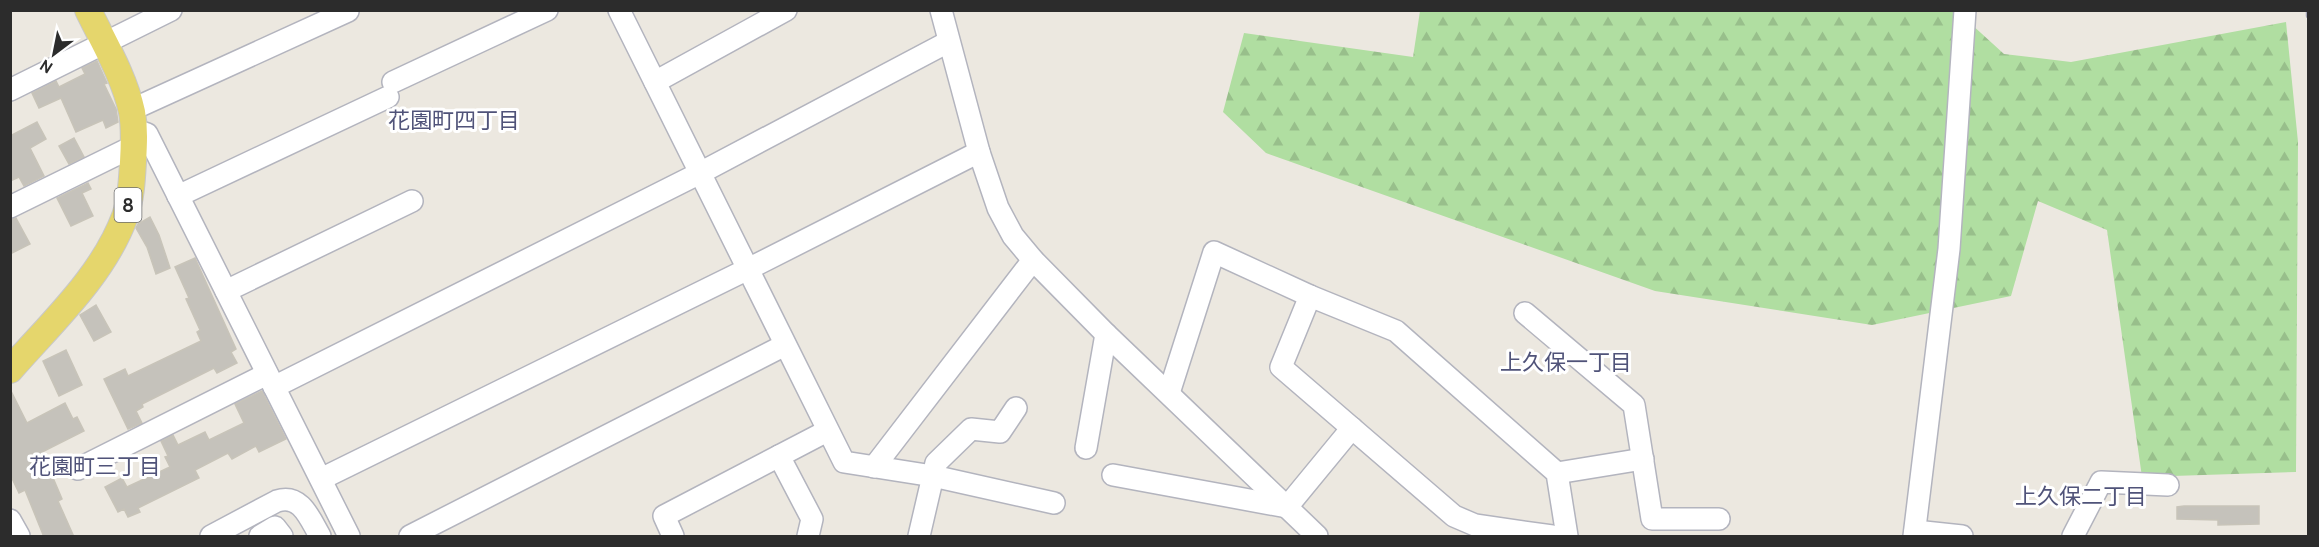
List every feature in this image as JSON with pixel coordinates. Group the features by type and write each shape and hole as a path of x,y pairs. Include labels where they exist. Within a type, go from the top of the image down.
{"main road":[{"name":"8","path":"10,370 90,278 107,255 127,207 132,183 133,129 124,85 88,10"}],"street":[{"path":"10,90 171,10"},
{"path":"178,196 547,10"},
{"path":"619,10 844,462 933,476 1054,504"},
{"path":"655,82 786,10"},
{"path":"941,10 979,152 998,208 1012,236 1106,334 1317,537"},
{"path":"1962,537 1914,534 1949,249 1965,10"},
{"path":"10,207 133,129 348,11"},
{"path":"78,469 270,380 700,173 948,42"},
{"path":"133,129 147,134 349,537"},
{"path":"321,479 748,269 979,152"},
{"path":"226,291 412,201"},
{"path":"1169,393 1214,252 1310,296 1396,331 1557,473 1567,537"},
{"path":"874,467 1033,260"},
{"path":"1310,296 1281,368 1454,516 1475,525 1552,537"},
{"path":"1525,313 1634,405 1652,519 1719,519"},
{"path":"1086,448 1106,334"},
{"path":"410,537 785,345"},
{"path":"919,537 936,463 971,429 1000,432 1016,408"},
{"path":"1287,507 1352,428"},
{"path":"673,537 664,516 827,431"},
{"path":"779,456 812,519 808,537"},
{"path":"1557,473 1643,459"},
{"path":"1113,475 1287,507"},
{"path":"2073,537 2102,482 2168,485"},
{"path":"212,537 243,529 286,498 297,502 304,509 320,537"},
{"path":"10,520 20,537"},
{"path":"260,537 275,527 282,537"}],"green space":[{"path":"1420,11 1968,11 1970,23 2004,54 2071,62 2286,22 2298,142 2296,472 2142,477 2107,230 2038,201 2011,296 1872,325 1655,291 1266,153 1223,112 1244,33 1413,57"}],"building":[{"path":"97,61 107,83 104,84 116,109 118,122 106,128 103,120 76,132 61,98 39,108 32,93 56,81 59,87 85,74 82,68"},
{"path":"37,122 46,139 30,148 44,176 24,186 19,177 10,181 10,136"},
{"path":"74,138 84,157 69,164 59,146"},
{"path":"88,183 91,189 82,193 93,216 71,226 57,198"},
{"path":"150,217 159,235 170,268 156,274 147,247 136,228 138,224"},
{"path":"16,218 30,244 10,254 10,220"},
{"path":"195,258 236,349 231,352 237,363 217,373 214,368 142,404 143,407 136,411 142,423 128,429 104,379 125,369 128,376 201,341 197,332 200,330 186,299 189,298 175,267"},
{"path":"96,305 111,332 94,341 80,315"},
{"path":"66,350 82,385 59,396 43,361"},
{"path":"10,389 27,423 65,403 73,419 77,417 84,431 42,452 62,499 58,501 74,537 44,537 25,490 19,493 10,474"},
{"path":"262,391 286,439 259,452 256,446 232,459 228,453 195,470 199,478 138,508 140,512 128,517 124,509 118,512 105,487 122,478 127,487 170,467 161,441 173,435 178,445 205,432 209,440 244,423 235,404"},
{"path":"2259,506 2259,524 2218,525 2218,520 2177,519 2177,507"}],"railway":[{"path":"2308,10 2308,16"}],"district":[{"name":"花園町四丁目","path":"454,120"},
{"name":"上久保一丁目","path":"1566,362"},
{"name":"花園町三丁目","path":"95,466"},
{"name":"上久保二丁目","path":"2081,496"}]}
